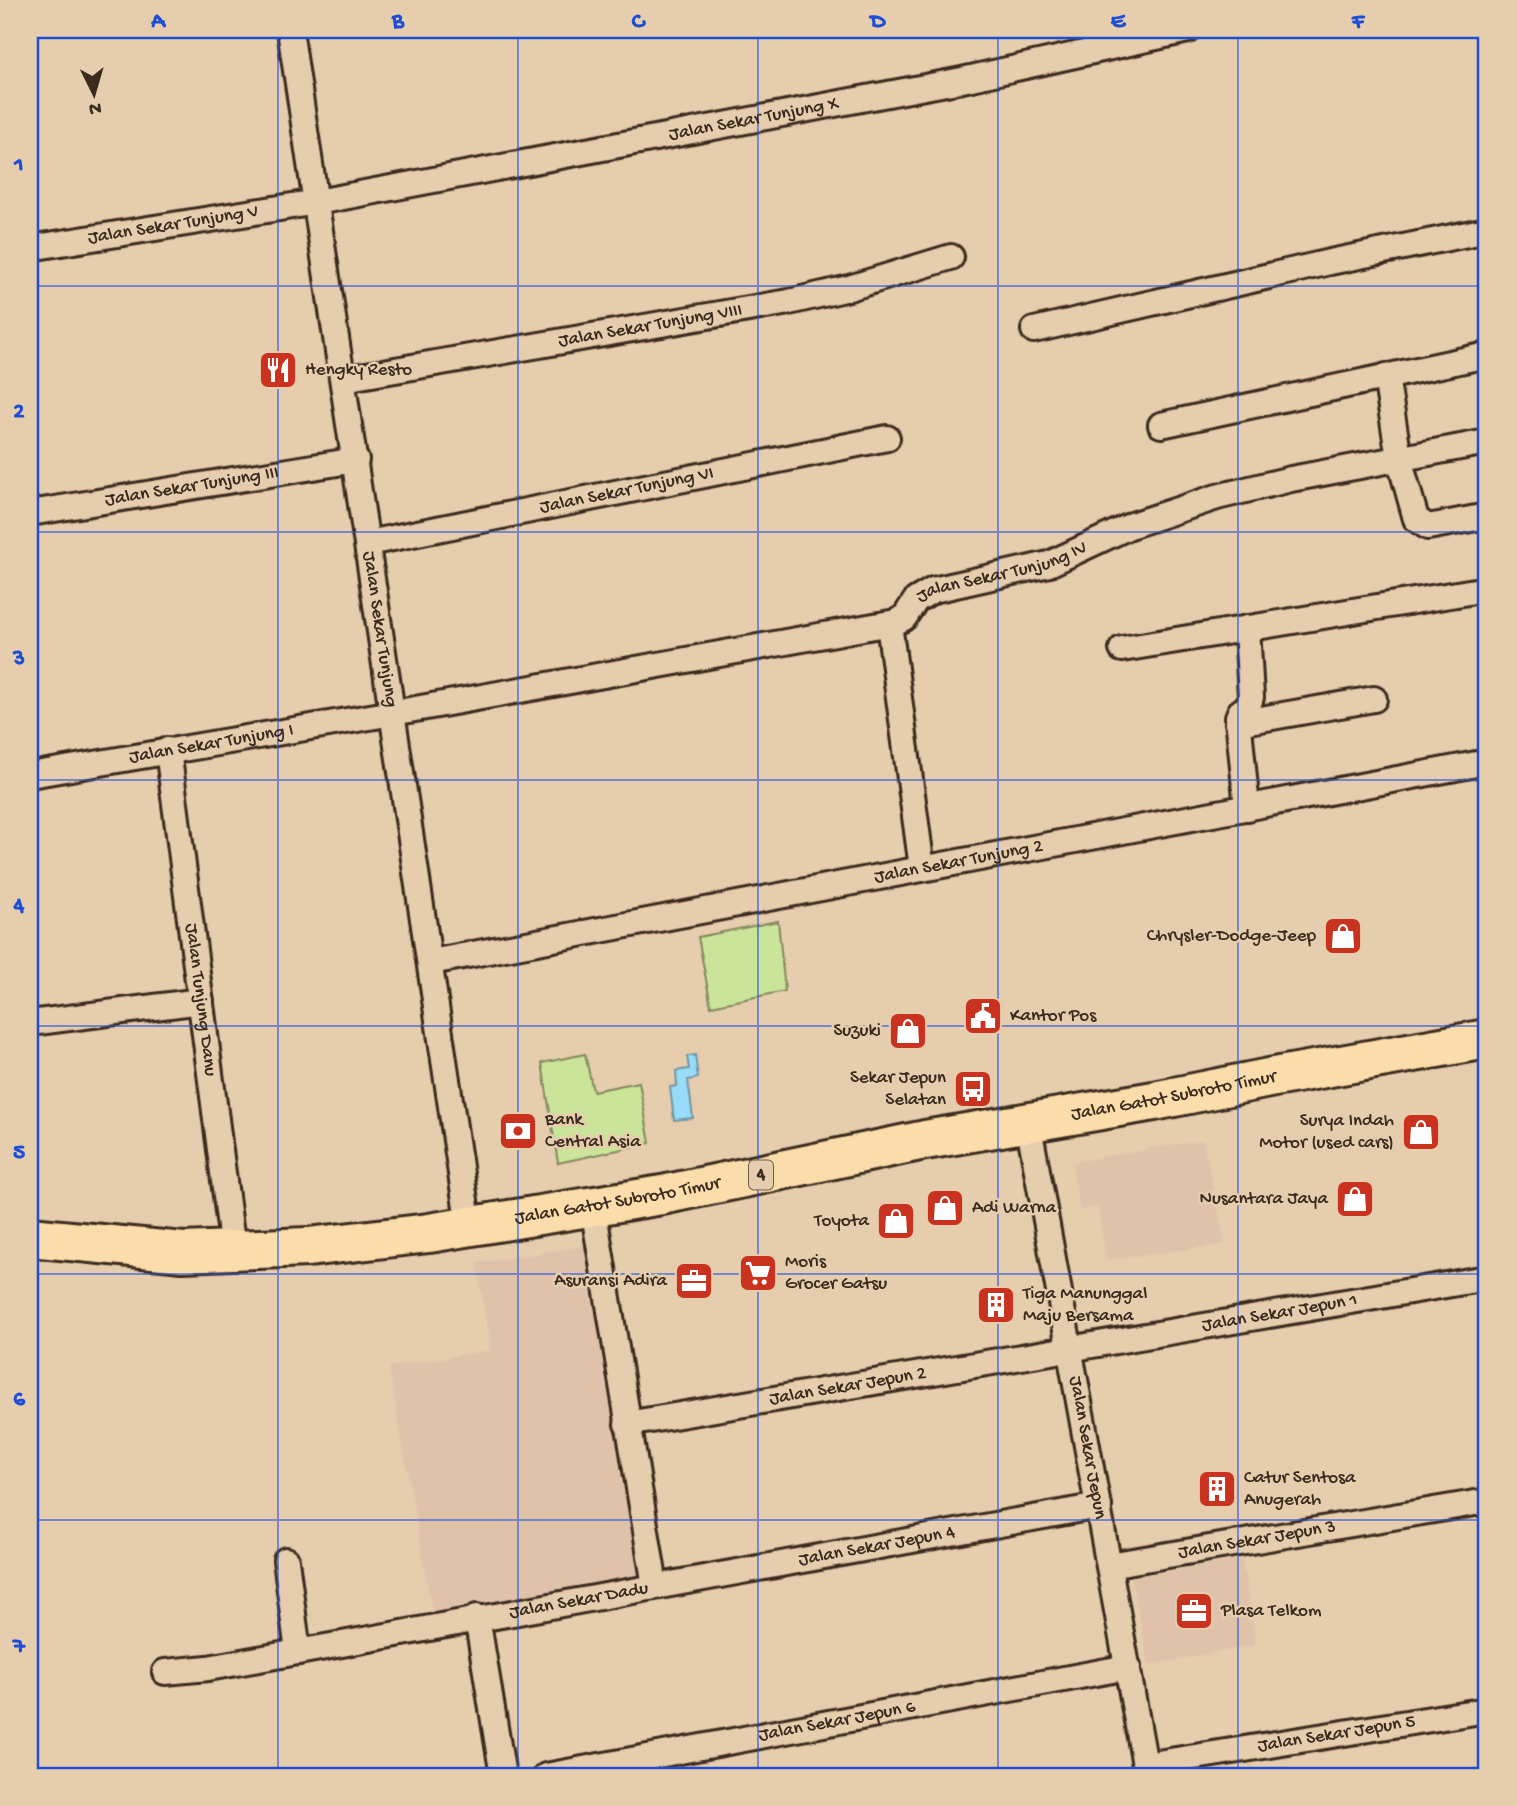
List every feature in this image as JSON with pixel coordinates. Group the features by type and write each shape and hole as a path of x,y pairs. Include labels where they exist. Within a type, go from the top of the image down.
{"highway":[{"name":"Jalan Gatot Subroto Timur","path":"30,1237 183,1252 321,1245 469,1227 727,1183 811,1163 1028,1121 1154,1101 1487,1039"}],"street":[{"name":"Jalan Sekar Tunjung","path":"290,30 469,1227"},
{"name":"Jalan Sekar Tunjung X","path":"317,202 962,80 1082,40 1188,30"},
{"name":"Jalan Sekar Tunjung V","path":"30,248 317,202"},
{"path":"1034,330 1330,262 1487,230"},
{"name":"Jalan Sekar Tunjung VIII","path":"344,379 789,302 849,288 951,257"},
{"path":"1161,425 1487,355"},
{"path":"1386,376 1399,458 1416,519 1428,527 1487,516"},
{"name":"Jalan Sekar Tunjung VI","path":"368,543 887,438"},
{"name":"Jalan Sekar Tunjung IV","path":"889,624 904,618 916,600 933,590 1049,564 1163,513 1291,479 1487,442"},
{"name":"Jalan Sekar Tunjung III","path":"30,513 355,460"},
{"path":"1122,649 1487,589"},
{"path":"393,713 889,624 922,867"},
{"path":"1247,628 1251,697 1248,707 1240,712 1238,723 1247,808"},
{"path":"1238,723 1374,699"},
{"name":"Jalan Sekar Tunjung I","path":"30,775 393,713"},
{"name":"Jalan Tunjung Danu","path":"168,750 233,1250"},
{"name":"Jalan Sekar Tunjung 2","path":"431,962 1487,762"},
{"path":"30,1023 201,1001"},
{"name":"Jalan Sekar Jepun","path":"1028,1121 1146,1771"},
{"name":"Jalan Sekar Dadu","path":"165,1672 208,1668 655,1586 593,1207"},
{"name":"Jalan Sekar Jepun 1","path":"1070,1350 1487,1278"},
{"name":"Jalan Sekar Jepun 2","path":"627,1424 1070,1350"},
{"name":"Jalan Sekar Jepun 3","path":"1109,1565 1487,1501"},
{"name":"Jalan Sekar Jepun 4","path":"655,1586 1099,1506"},
{"path":"286,1560 298,1652"},
{"path":"477,1617 503,1776"},
{"name":"Jalan Sekar Jepun 6","path":"546,1776 1128,1667"},
{"name":"Jalan Sekar Jepun 5","path":"1146,1771 1487,1710"}],"shaded area":[{"path":"1203,1140 1225,1244 1106,1260 1098,1206 1080,1210 1072,1165 1078,1161"},
{"path":"591,1245 646,1578 434,1621 389,1367 491,1350 477,1263"},
{"name":"Plasa Telkom","path":"1242,1559 1256,1645 1149,1665 1131,1577"}],"green space":[{"path":"778,921 785,991 711,1006 698,937"},
{"path":"585,1054 593,1091 639,1082 650,1143 558,1163 542,1063"}],"water":[{"path":"695,1055 698,1078 688,1080 693,1118 674,1120 670,1087 677,1086 676,1071 689,1069 687,1056"}],"place":[{"name":"Hengky Resto","path":"278,370"},
{"name":"Chrysler-Dodge-Jeep","path":"1343,936"},
{"name":"Kantor Pos","path":"983,1016"},
{"name":"Suzuki","path":"908,1031"},
{"name":"Sekar Jepun Selatan","path":"973,1089"},
{"name":"Bank Central Asia","path":"518,1131"},
{"name":"Surya Indah Motor (used cars)","path":"1421,1132"},
{"name":"Nusantara Jaya","path":"1355,1199"},
{"name":"Adi Warna","path":"945,1208"},
{"name":"Toyota","path":"896,1221"},
{"name":"Moris Grocer Gatsu","path":"758,1273"},
{"name":"Asuransi Adira","path":"694,1281"},
{"name":"Tiga Manunggal Maju Bersama","path":"996,1305"},
{"name":"Catur Sentosa Anugerah","path":"1217,1489"},
{"name":"Plasa Telkom","path":"1194,1611"}]}
